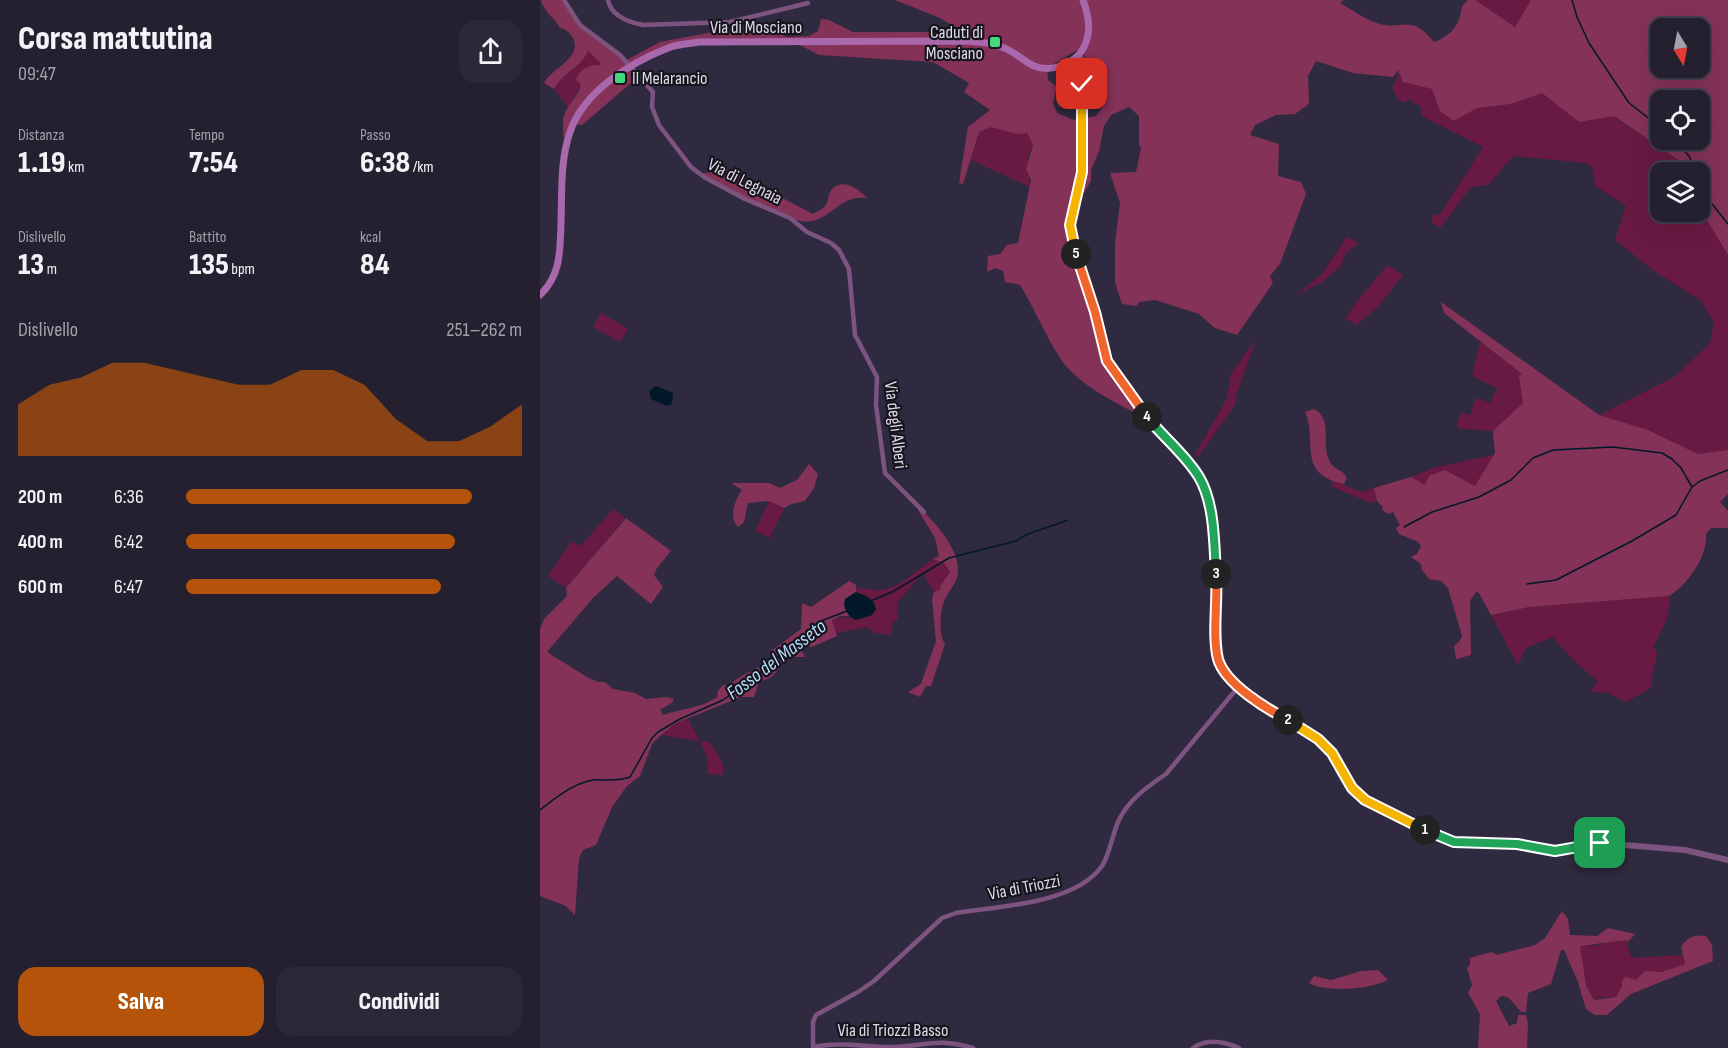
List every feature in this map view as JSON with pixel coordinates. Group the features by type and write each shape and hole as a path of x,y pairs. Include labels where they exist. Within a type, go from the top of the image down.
{"main road":[{"path":"1060,66 1071,62 1086,43 1089,22 1083,0"},
{"name":"Via di Mosciano","path":"540,295 552,281 559,260 563,164 570,132 589,99 631,67 670,47 699,42 966,41 991,43 1004,48 1035,67 1060,66"}],"street":[{"name":"Via di Legnaia","path":"564,0 580,26 620,55 653,92 652,107 663,134 690,167 745,199 789,218"},
{"name":"Via di Mosciano","path":"608,0 615,14 643,26 730,22 808,3"},
{"path":"1080,53 1082,172 1070,225 1076,256 1095,312 1107,361 1148,419 1189,464 1203,484 1213,540 1218,595 1216,644 1218,662 1230,678 1266,708 1318,739 1332,753 1352,788 1365,800 1447,840 1517,844 1555,851 1600,843 1685,850 1728,860"},
{"path":"1060,66 1070,68 1082,84"},
{"name":"Via degli Alberi","path":"789,218 807,232 831,243 839,250 849,269 855,335 877,377 876,405 885,472 924,512"},
{"name":"Via di Triozzi","path":"813,1048 813,1022 816,1015 874,981 942,918 956,913 1059,896 1072,891 1089,879 1102,865 1124,810 1155,780 1166,774 1239,686"},
{"name":"Via di Triozzi Basso","path":"813,1048 842,1043 896,1047 934,1041 952,1042 973,1048"},
{"path":"1193,1048 1199,1044 1212,1042 1239,1048"}],"shaded area":[{"path":"541,0 564,0 580,25 625,61 660,42 746,26 780,33 786,37 809,36 818,31 821,19 829,20 853,32 963,32 940,18 895,0 1344,0 1340,3 1370,20 1384,25 1418,27 1434,42 1450,33 1457,24 1462,6 1468,0 1475,0 1515,27 1531,0 1728,0 1728,255 1708,222 1710,162 1681,162 1664,150 1710,150 1710,90 1650,90 1650,141 1614,116 1579,122 1542,93 1511,104 1477,108 1454,121 1440,111 1432,89 1403,82 1398,70 1393,77 1353,73 1316,61 1308,76 1309,104 1295,114 1276,115 1255,125 1250,135 1279,144 1278,176 1301,182 1306,194 1280,264 1270,276 1273,283 1237,335 1215,328 1199,314 1155,300 1139,302 1137,306 1122,304 1115,282 1115,243 1120,203 1110,173 1136,172 1141,148 1139,145 1139,116 1129,107 1111,115 1104,126 1099,151 1091,170 1091,181 1071,215 1070,225 1107,361 1148,419 1100,394 1077,377 1060,358 1020,285 1005,282 1003,271 995,268 987,272 988,256 1000,254 1007,245 1018,243 1031,180 1026,169 1033,145 1027,133 1017,134 991,127 979,132 963,184 959,183 968,127 990,110 964,92 969,83 933,62 819,55 794,42 727,41 670,47 631,66 639,76 582,125 573,124 568,138 563,136 563,118 581,85 576,79 582,70 600,65 600,62 588,51 554,89 544,83 571,56 574,50 571,35 560,28","holes":["1079,49 1083,52 1089,75 1103,86 1107,101 1096,116 1074,120 1057,113 1053,103 1057,87 1048,80 1047,68"]},
{"path":"1475,0 1531,0 1515,27"},
{"path":"588,51 600,61 600,66 581,85 568,107 554,89"},
{"path":"1397,70 1404,82 1432,89 1440,111 1454,120 1477,108 1511,104 1542,93 1579,122 1613,116 1650,141 1650,150 1663,150 1681,162 1650,162 1650,222 1708,222 1728,255 1728,450 1698,454 1648,430 1599,415 1676,376 1710,343 1714,322 1700,300 1657,273 1615,240 1626,206 1595,186 1592,167 1586,163 1513,156 1488,185 1471,187 1440,228 1431,222 1434,215 1440,214 1483,147 1422,116 1421,107 1408,99 1404,103 1398,99 1392,88 1397,78"},
{"path":"991,126 1027,133 1033,145 1028,157 1030,187 971,160 979,132"},
{"path":"727,169 813,214 824,207 830,192 839,185 854,187 867,198 850,200 820,218 801,221 772,212 700,174"},
{"path":"1347,236 1358,243 1346,253 1341,266 1322,282 1296,295 1323,273"},
{"path":"1388,265 1403,275 1376,309 1356,325 1345,318 1362,295"},
{"path":"1441,302 1599,415 1648,430 1698,454 1728,450 1728,494 1720,502 1728,511 1728,528 1711,528 1706,534 1704,551 1700,560 1690,577 1676,591 1669,596 1529,607 1491,615 1479,593 1476,592 1470,601 1471,655 1456,659 1454,646 1462,636 1448,588 1441,581 1429,579 1422,570 1421,564 1411,557 1417,554 1421,546 1418,542 1399,534 1396,528 1400,525 1393,512 1388,514 1382,510 1383,507 1377,501 1374,488 1411,477 1425,485 1429,476 1445,470 1475,486 1495,453 1493,431 1523,403 1519,376 1522,374 1444,313"},
{"path":"601,313 628,329 620,342 593,327"},
{"path":"1256,340 1236,395 1236,403 1199,456 1195,455 1227,398 1231,373"},
{"path":"1480,341 1522,374 1520,377 1523,403 1493,431 1457,428 1460,413 1470,415 1476,398 1490,403 1497,388 1472,376"},
{"path":"1314,409 1324,420 1328,459 1347,478 1344,484 1319,473 1314,465 1305,412"},
{"path":"1494,455 1475,486 1445,470 1425,485 1411,477 1433,468"},
{"path":"809,464 818,474 814,488 805,501 784,508 769,501 748,503 744,522 738,527 733,514 735,503 742,490 731,483 769,483 780,488 797,480"},
{"path":"1334,481 1361,492 1374,488 1377,501 1371,503 1331,486"},
{"path":"769,501 784,508 770,538 755,531"},
{"path":"916,504 949,542 954,551 958,570 942,609 940,622 945,644 931,686 926,686 920,697 908,692 921,684 936,641 932,599 934,592 941,589 940,586 950,572 945,564 933,559 939,556 935,538"},
{"path":"613,509 625,518 566,588 548,576 572,541 581,546"},
{"path":"626,518 671,551 654,575 663,587 651,604 617,576 593,598 547,652 587,677 598,682 605,682 613,689 635,693 646,699 667,697 673,699 673,702 660,710 663,715 711,701 717,697 723,685 730,685 772,658 771,651 801,629 802,603 811,607 849,581 856,585 856,592 845,599 844,606 849,616 840,616 832,621 837,636 812,647 802,645 801,649 805,657 785,657 772,676 759,681 754,697 741,697 676,723 652,744 640,776 627,786 612,807 596,845 583,850 579,858 575,915 566,906 540,896 540,629 544,619 567,596 566,588"},
{"path":"933,559 945,564 950,572 940,586 942,589 934,592 923,573 897,603 898,619 893,623 890,635 875,633 867,627 836,633 832,621 838,618 861,619 871,615 876,609 873,600 856,592 856,588 887,589 908,578"},
{"path":"1669,596 1663,629 1653,647 1657,652 1652,687 1626,702 1608,693 1591,692 1598,681 1563,650 1553,637 1526,648 1518,665 1491,615 1529,607"},
{"path":"688,719 700,741 661,735 676,723"},
{"path":"700,741 709,742 717,753 723,765 723,775 707,774 708,758"},
{"path":"1562,911 1568,919 1570,935 1597,936 1608,928 1635,934 1629,941 1580,946 1586,985 1594,1000 1616,997 1622,986 1622,980 1626,977 1636,980 1645,971 1661,972 1685,964 1681,947 1686,940 1692,937 1706,936 1712,945 1713,961 1631,994 1607,1015 1595,1015 1586,1009 1578,982 1564,950 1561,950 1551,984 1528,993 1526,1012 1521,1012 1508,997 1501,996 1496,1001 1509,1026 1517,1023 1518,1015 1526,1015 1527,1048 1478,1048 1480,1014 1468,993 1472,985 1467,968 1470,965 1470,958 1492,952 1497,955 1535,945 1545,938"},
{"path":"1612,940 1629,941 1627,945 1632,958 1682,955 1685,964 1661,972 1645,971 1636,980 1622,980 1622,986 1616,997 1601,997 1594,1000 1586,985 1579,946 1600,945"},
{"path":"1378,970 1388,980 1371,986 1338,989 1309,983 1314,976 1331,980 1361,971"}],"water":[{"path":"656,386 673,393 672,404 667,406 651,399 649,391"},
{"path":"856,592 873,602 876,609 872,615 856,620 848,614 845,609 845,599"}],"waterway":[{"path":"1572,0 1589,43 1629,103 1650,119"},
{"path":"1683,150 1692,162"},
{"path":"1710,201 1728,224"},
{"path":"1404,527 1432,512 1479,497 1511,480 1533,458 1553,450 1613,447 1662,453 1681,468 1692,487"},
{"path":"1527,584 1556,580 1632,541 1676,515 1692,487 1700,481 1728,470"},
{"name":"Fosso del Masseto","path":"871,601 894,591 949,558 1016,541 1028,534 1067,520"},
{"name":"Fosso del Masseto","path":"540,810 579,784 593,780 630,777 652,738 658,732 680,719 723,700 756,676 821,621 847,611"}],"place":[{"name":"Caduti di Mosciano","path":"995,42"},
{"name":"Il Melarancio","path":"620,78"}],"route":[{"path":"1082,84 1082,172 1070,225 1076,256 1095,312 1107,361 1148,419 1189,464 1203,484 1213,532 1218,595 1216,644 1218,662 1222,669 1266,708 1318,739 1332,753 1352,788 1365,800 1434,835 1454,842 1517,844 1555,851 1600,843"}]}
